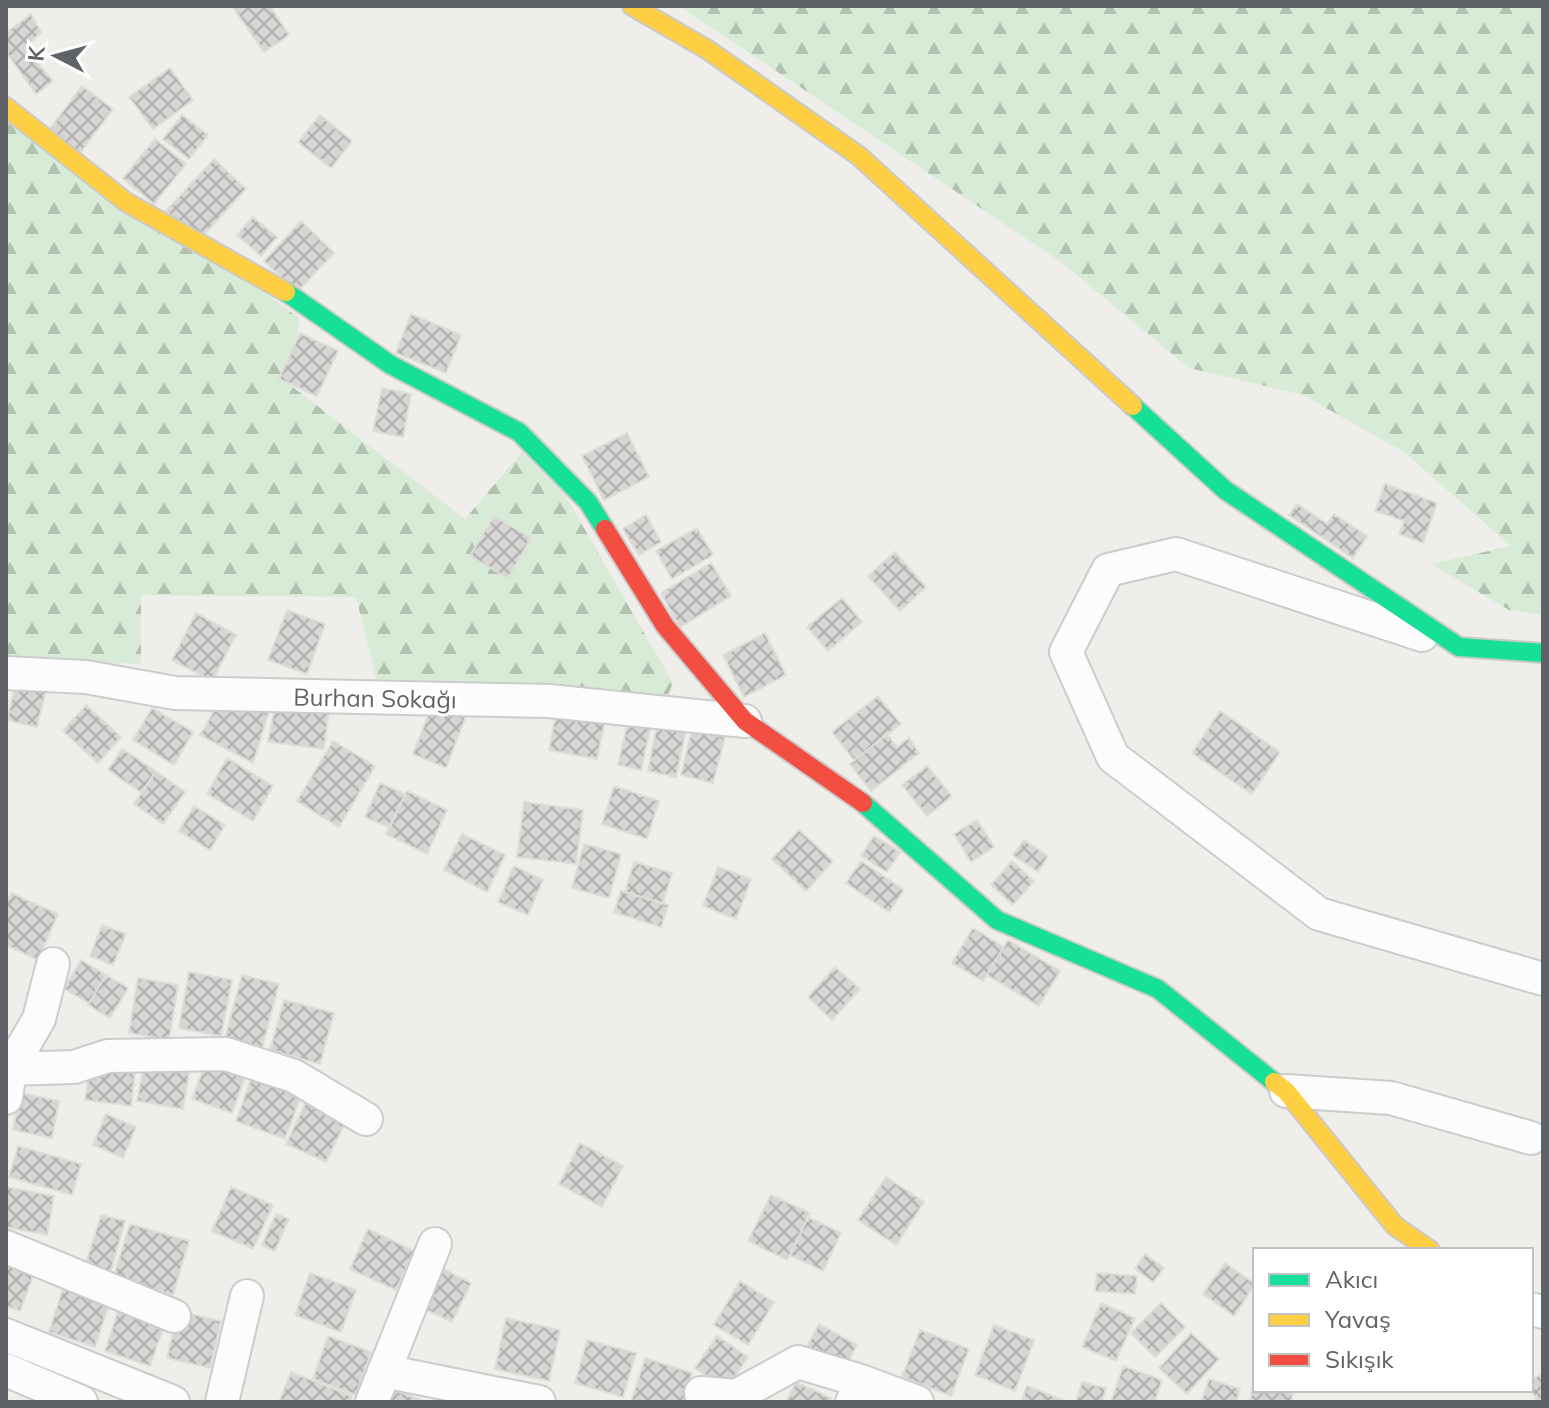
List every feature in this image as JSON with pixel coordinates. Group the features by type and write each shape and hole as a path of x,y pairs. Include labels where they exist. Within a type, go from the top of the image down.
{"street":[{"path":"632,6 708,50 859,156 1225,490 1459,647"},
{"path":"6,107 126,202 300,300 391,365 519,432 588,502 665,626 745,721 884,818 997,920 1158,989 1286,1091 1395,1226 1427,1248"},
{"path":"1543,653 1459,647 1176,554 1108,570 1066,652 1113,757 1319,914 1543,979"},
{"name":"Burhan Sokağı","path":"6,673 86,677 175,693 549,701 745,721"},
{"path":"7,1079 39,1019 53,964"},
{"path":"7,1079 74,1067 108,1056 226,1054 294,1076 366,1119"},
{"path":"1286,1091 1391,1098 1531,1138"},
{"path":"372,1402 435,1244"},
{"path":"6,1247 174,1316"},
{"path":"222,1402 247,1296"},
{"path":"6,1335 173,1402"},
{"path":"701,1393 736,1396 798,1362 856,1391 917,1402"},
{"path":"6,1370 81,1402"},
{"path":"384,1371 539,1402"}],"green space":[{"path":"679,6 1543,6 1543,615 1509,610 1431,564 1511,546 1404,452 1303,395 1189,368 1061,262"},
{"path":"6,101 300,319 290,385 465,519 522,452 565,495 673,683 661,711 381,698 356,597 141,595 141,664 6,658"}],"building":[{"path":"232,6 270,6 289,35 264,52"},
{"path":"31,14 41,32 25,48 53,81 36,94 6,52 6,33"},
{"path":"170,68 193,100 153,129 129,97"},
{"path":"82,86 113,109 80,153 49,130"},
{"path":"182,115 208,135 189,159 163,139"},
{"path":"320,115 352,141 331,168 298,142"},
{"path":"155,139 186,164 154,204 123,178"},
{"path":"214,159 246,189 198,241 166,211"},
{"path":"253,217 277,237 261,256 237,235"},
{"path":"301,221 334,253 297,292 264,261"},
{"path":"411,314 461,335 446,373 396,353"},
{"path":"300,333 338,351 317,396 279,379"},
{"path":"382,388 411,394 403,437 373,431"},
{"path":"627,433 649,477 604,500 582,456"},
{"path":"1385,484 1437,503 1423,543 1399,534 1404,521 1375,511"},
{"path":"1297,504 1327,524 1334,514 1367,536 1353,558 1289,515"},
{"path":"646,515 661,542 639,555 623,529"},
{"path":"494,516 531,538 508,578 470,556"},
{"path":"697,528 713,555 672,579 656,551"},
{"path":"895,552 926,587 900,611 868,576"},
{"path":"711,563 731,596 680,627 661,593"},
{"path":"842,598 862,622 828,651 807,627"},
{"path":"287,610 325,624 307,674 268,660"},
{"path":"196,613 236,635 212,681 172,660"},
{"path":"765,633 786,675 744,697 723,655"},
{"path":"16,683 46,690 37,727 7,720"},
{"path":"878,696 901,724 854,760 832,732"},
{"path":"219,702 270,708 253,763 200,735"},
{"path":"433,703 466,716 446,768 413,754"},
{"path":"86,705 121,737 98,763 63,731"},
{"path":"275,706 329,711 324,749 268,742"},
{"path":"557,706 606,716 597,759 549,750"},
{"path":"152,708 193,732 174,765 133,740"},
{"path":"1220,711 1280,752 1252,794 1192,753"},
{"path":"629,716 652,721 641,770 618,765"},
{"path":"658,719 687,725 676,777 648,771"},
{"path":"692,729 725,737 713,783 681,775"},
{"path":"887,734 897,747 909,738 919,753 871,791 850,764"},
{"path":"333,741 375,766 339,827 297,801"},
{"path":"122,749 156,771 142,793 108,770"},
{"path":"227,758 273,786 253,821 207,794"},
{"path":"927,766 952,796 927,816 902,785"},
{"path":"156,771 185,792 163,824 134,804"},
{"path":"380,783 405,794 390,828 365,817"},
{"path":"614,786 659,801 647,839 602,824"},
{"path":"407,791 447,810 427,854 386,834"},
{"path":"524,802 583,810 576,864 517,857"},
{"path":"194,806 225,825 210,850 179,831"},
{"path":"977,820 994,847 971,862 954,834"},
{"path":"799,830 833,861 806,891 772,859"},
{"path":"462,834 505,855 487,892 444,870"},
{"path":"874,836 900,852 887,872 861,856"},
{"path":"1024,840 1048,856 1038,872 1013,855"},
{"path":"584,844 621,854 609,898 572,888"},
{"path":"861,861 904,890 889,912 846,883"},
{"path":"1012,861 1034,881 1013,905 991,885"},
{"path":"634,862 672,873 663,903 625,892"},
{"path":"514,866 543,880 528,915 498,902"},
{"path":"718,867 751,879 736,919 703,906"},
{"path":"621,891 668,905 661,927 614,912"},
{"path":"11,893 58,914 38,960 6,945 6,903"},
{"path":"102,925 126,934 113,965 90,956"},
{"path":"973,928 1004,947 983,981 952,963"},
{"path":"1008,940 1060,971 1039,1006 987,975"},
{"path":"81,960 106,975 89,1003 64,989"},
{"path":"835,967 860,989 832,1020 808,997"},
{"path":"189,972 232,980 221,1036 179,1028"},
{"path":"106,975 128,988 110,1018 88,1005"},
{"path":"242,975 279,984 262,1048 225,1038"},
{"path":"138,978 178,985 169,1040 129,1033"},
{"path":"284,1000 334,1013 320,1064 270,1050"},
{"path":"208,1056 247,1071 232,1113 192,1099"},
{"path":"145,1059 190,1067 183,1109 137,1101"},
{"path":"90,1066 135,1073 131,1106 85,1100"},
{"path":"253,1074 302,1093 285,1139 236,1121"},
{"path":"20,1093 59,1101 52,1138 13,1130"},
{"path":"306,1102 346,1121 326,1162 286,1144"},
{"path":"106,1114 136,1127 123,1158 93,1145"},
{"path":"580,1143 623,1166 602,1207 559,1184"},
{"path":"18,1146 81,1164 72,1195 9,1177"},
{"path":"886,1177 924,1202 896,1245 858,1220"},
{"path":"6,1187 54,1196 47,1235 6,1227"},
{"path":"231,1187 273,1205 253,1249 212,1231"},
{"path":"771,1195 810,1213 787,1260 748,1241"},
{"path":"276,1214 289,1219 275,1251 262,1245"},
{"path":"101,1215 125,1221 110,1274 85,1266"},
{"path":"808,1217 841,1233 823,1271 790,1255"},
{"path":"130,1224 189,1241 173,1295 113,1278"},
{"path":"368,1229 414,1251 396,1290 350,1269"},
{"path":"1145,1254 1164,1268 1153,1282 1135,1269"},
{"path":"6,1257 36,1268 20,1311 6,1306"},
{"path":"1225,1263 1253,1283 1234,1316 1203,1294"},
{"path":"437,1266 471,1283 452,1322 418,1306"},
{"path":"310,1273 356,1290 341,1332 295,1315"},
{"path":"1097,1273 1137,1276 1135,1294 1095,1291"},
{"path":"740,1281 774,1302 748,1345 714,1325"},
{"path":"64,1285 110,1301 95,1347 49,1332"},
{"path":"121,1302 167,1317 150,1366 105,1351"},
{"path":"1101,1303 1135,1318 1116,1361 1082,1347"},
{"path":"1161,1303 1185,1327 1155,1357 1131,1333"},
{"path":"178,1311 221,1321 210,1368 167,1358"},
{"path":"506,1318 560,1330 549,1381 495,1369"},
{"path":"819,1324 857,1345 844,1369 806,1348"},
{"path":"994,1325 1034,1340 1015,1391 975,1375"},
{"path":"920,1330 969,1349 951,1396 902,1377"},
{"path":"1191,1333 1219,1359 1187,1394 1159,1368"},
{"path":"328,1336 371,1352 356,1395 313,1379"},
{"path":"717,1336 748,1357 726,1389 695,1368"},
{"path":"587,1340 636,1353 623,1397 575,1383"},
{"path":"645,1358 692,1373 683,1402 631,1402"},
{"path":"1123,1366 1162,1380 1155,1402 1111,1402"},
{"path":"291,1372 352,1396 350,1402 279,1402"},
{"path":"1543,1373 1543,1402 1538,1402 1532,1392 1533,1379"},
{"path":"1209,1379 1240,1389 1236,1402 1201,1402"},
{"path":"796,1382 831,1398 829,1402 786,1402"},
{"path":"1082,1382 1106,1388 1102,1402 1076,1402"},
{"path":"1253,1385 1253,1392 1293,1393 1291,1402 1250,1402"},
{"path":"384,1386 426,1402 378,1402"},
{"path":"1027,1386 1063,1400 1063,1402 1021,1402"}],"traffic: fast":[{"path":"286,292 391,365 519,432 588,502 605,529"},
{"path":"1133,406 1225,490 1459,647 1543,653"},
{"path":"863,803 997,920 1158,989 1274,1082"}],"traffic: slow":[{"path":"632,6 708,50 859,156 1133,406"},
{"path":"6,107 126,202 286,292"},
{"path":"1274,1082 1286,1091 1395,1226 1427,1248"}],"traffic: jam":[{"path":"605,529 665,626 745,721 863,803"}]}
